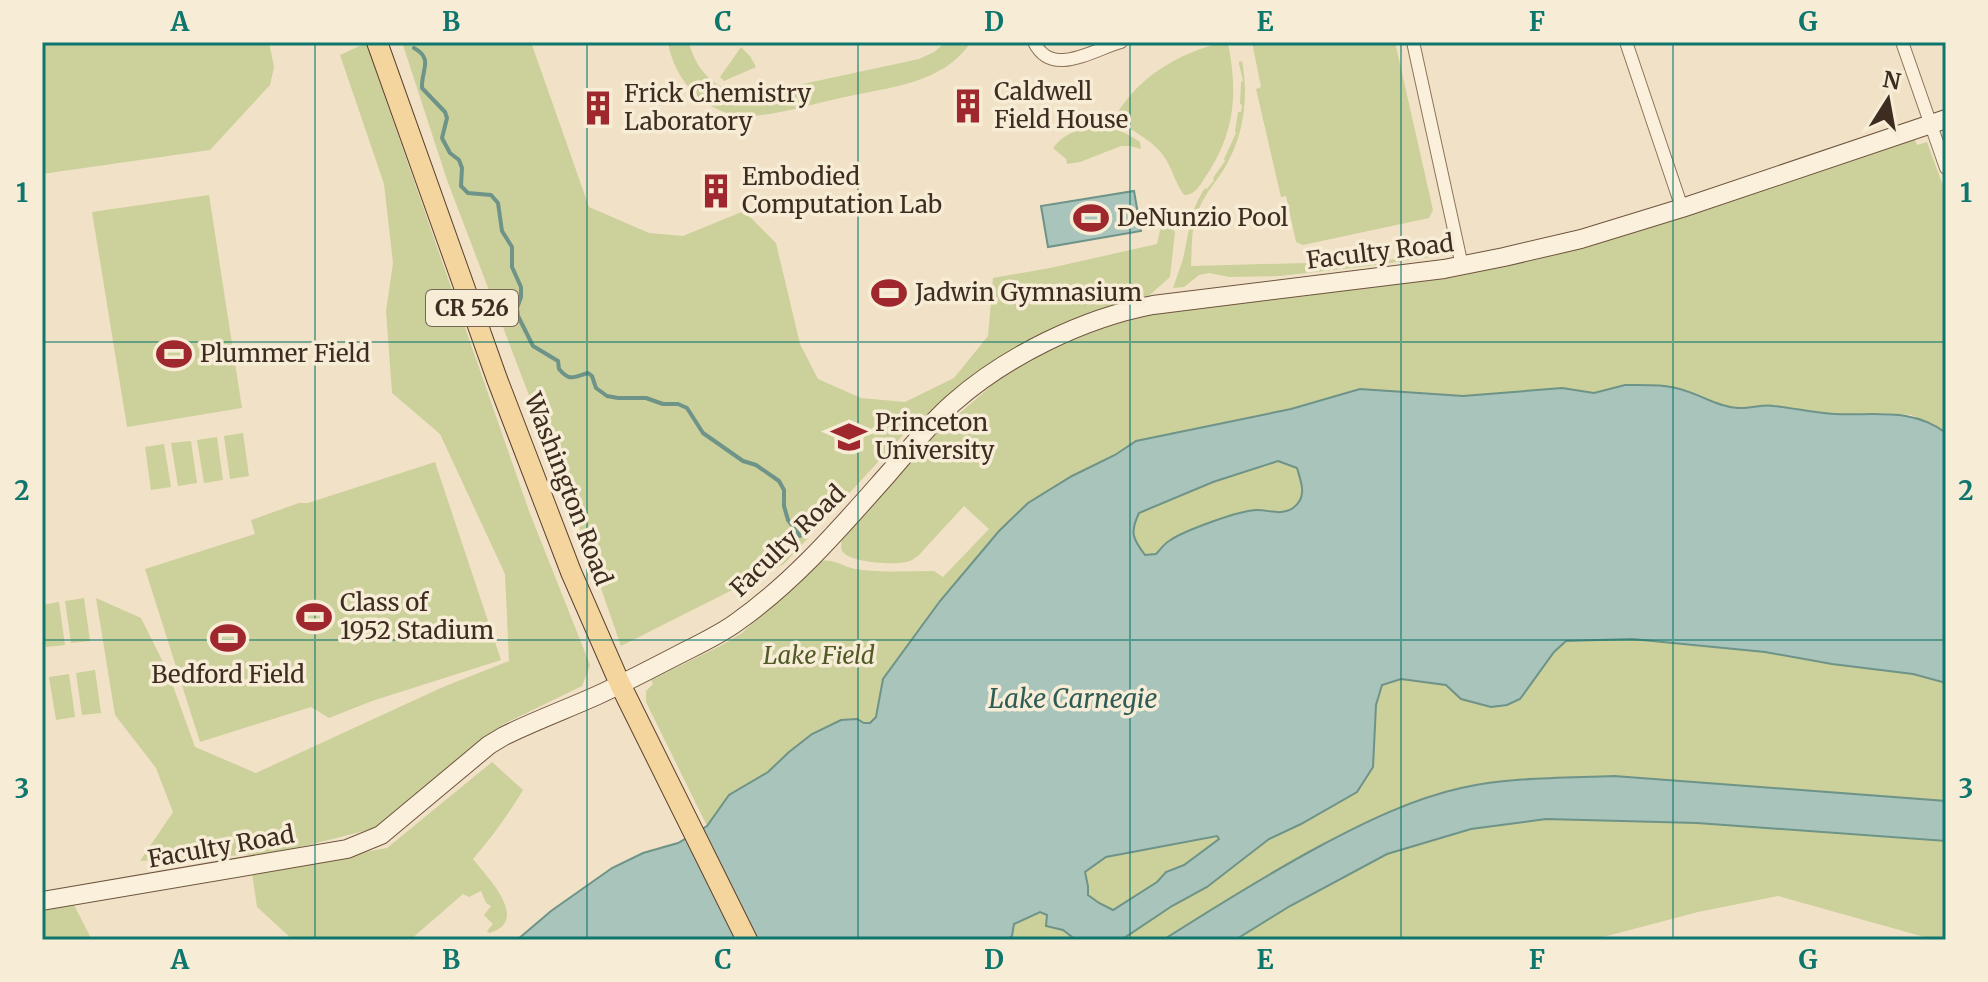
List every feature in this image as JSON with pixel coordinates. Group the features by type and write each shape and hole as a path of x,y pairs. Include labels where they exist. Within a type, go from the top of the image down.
{"main road":[{"name":"Washington Road","path":"377,42 497,379 571,572 620,684 747,940"}],"street":[{"path":"1034,42 1038,50 1054,60 1077,58 1121,42"},
{"path":"1413,42 1462,266"},
{"path":"1626,42 1682,208"},
{"path":"1902,42 1938,122 1946,168"},
{"name":"Faculty Road","path":"42,901 347,849 364,843 391,827 489,745 620,684 736,623 824,546 941,414 985,378 1033,349 1083,326 1137,308 1462,266 1581,239 1938,122"}],"green space":[{"path":"42,42 269,42 274,67 270,85 210,150 42,174"},
{"path":"402,42 531,42 589,207 649,233 683,236 744,211 776,243 800,344 818,379 861,398 905,402 954,378 988,336 993,278 1157,244 1163,217 1175,232 1170,277 1144,300 993,369 914,423 784,564 621,646 586,545 447,180"},
{"path":"668,42 689,42 703,72 719,86 751,95 919,59 946,42 971,42 946,67 914,82 783,112 747,116 718,110 694,93 677,70"},
{"path":"1252,42 1395,42 1433,210 1429,218 1303,245 1296,242 1286,196 1281,197 1256,89 1261,87"},
{"path":"366,43 529,511 590,665 582,686 502,725 380,827 277,853 140,861 173,812 156,768 115,715 96,598 141,618 168,672 195,747 256,773 443,687 509,661 505,574 440,434 392,393 386,311 393,263 384,184 340,55"},
{"path":"1228,43 1233,79 1228,128 1216,160 1202,183 1195,191 1184,195 1163,155 1117,119 1118,113 1138,87 1160,69 1197,50"},
{"path":"741,47 756,67 724,81 720,77"},
{"path":"1242,61 1245,103 1240,130 1231,157 1203,200 1196,217 1191,266 1381,261 1450,251 1450,254 1280,276 1229,277 1209,273 1199,275 1184,287 1173,288 1183,259 1192,214 1205,188 1214,180 1225,161 1236,133 1238,112 1241,112 1242,105 1243,81 1239,62"},
{"path":"1102,126 1131,136 1140,142 1141,149 1121,146 1067,164 1066,159 1053,148 1074,132"},
{"name":"Lake Field","path":"1914,138 1917,145 1927,142 1946,194 1946,433 1911,415 1835,414 1771,405 1737,408 1625,385 1594,393 1562,388 1463,396 1360,389 1291,409 1136,441 1028,503 999,531 940,601 883,679 876,717 870,723 812,734 768,772 729,795 707,826 646,702 646,691 653,684 651,680 742,633 818,562 832,561 855,569 875,571 934,571 943,577 989,529 964,506 918,556 908,562 883,563 854,558 842,551 842,538 929,440 999,379 1031,358 1077,335 1141,314 1403,282"},
{"name":"Plummer Field","path":"209,195 242,408 127,427 92,212"},
{"path":"243,433 249,476 230,479 224,436"},
{"path":"217,437 223,480 204,483 197,440"},
{"path":"191,441 197,483 178,486 171,443"},
{"path":"164,444 171,487 151,490 145,447"},
{"path":"1279,460 1297,468 1303,489 1300,501 1291,510 1278,513 1257,510 1200,526 1168,541 1156,554 1145,555 1137,544 1134,525 1139,513 1213,482"},
{"path":"435,462 501,660 329,718 311,707 200,742 145,569 255,534 251,520"},
{"path":"84,598 90,641 71,643 65,601"},
{"path":"59,602 65,645 46,647 42,605"},
{"path":"1632,639 1765,652 1913,674 1946,683 1946,801 1794,789 1533,778 1461,788 1400,807 1350,830 1266,876 1163,940 1118,940 1207,887 1269,839 1357,792 1373,767 1376,705 1382,685 1401,679 1447,685 1461,699 1554,652 1565,641"},
{"path":"95,670 101,713 82,715 76,673"},
{"path":"69,674 75,717 56,720 49,677"},
{"path":"492,762 523,790 500,826 473,859 502,898 506,919 501,927 489,933 487,931 493,924 484,915 491,906 486,903 481,891 469,897 463,894 410,940 293,940 257,907 252,873 387,848"},
{"path":"1546,819 1697,823 1946,841 1946,940 1935,940 1778,896 1698,912 1592,940 1235,940 1290,906 1387,854 1471,829"},
{"path":"1217,836 1220,839 1184,865 1166,872 1157,882 1113,910 1088,894 1085,872 1106,857"},
{"path":"73,903 92,940 42,940 42,909"},
{"path":"1041,912 1047,915 1046,926 1064,930 1076,940 1006,940 1012,936 1014,924"}],"water":[{"name":"DeNunzio Pool","path":"1134,191 1141,231 1048,247 1041,206"},
{"name":"Lake Carnegie","path":"1625,385 1663,386 1731,407 1770,406 1827,413 1906,416 1920,419 1946,433 1946,683 1913,674 1765,652 1632,639 1566,641 1554,652 1520,699 1507,705 1491,707 1461,699 1446,685 1401,679 1382,685 1376,705 1373,767 1357,792 1269,839 1207,887 1118,940 1076,940 1063,930 1046,926 1047,915 1040,912 1014,924 1012,936 1006,940 517,940 551,911 612,868 643,853 678,843 707,826 729,795 768,772 812,734 841,720 857,719 870,723 876,717 883,679 940,601 999,531 1028,503 1136,441 1291,409 1360,389 1463,396 1562,388 1594,393","holes":["1278,461 1297,468 1302,494 1293,508 1280,512 1249,511 1225,517 1176,537 1156,554 1145,555 1137,544 1134,525 1139,513 1213,482","1217,836 1219,839 1184,865 1166,872 1157,882 1113,910 1088,895 1085,872 1106,857"]},
{"path":"1614,776 1946,801 1946,841 1697,823 1546,819 1471,829 1387,854 1290,906 1235,940 1163,940 1320,846 1371,820 1425,798 1499,782"}],"waterway":[{"path":"414,48 424,56 422,88 445,112 447,118 442,138 450,153 459,160 461,186 468,193 491,195 498,203 502,231 512,247 512,267 521,287 518,316 533,346 558,361 559,369 566,376 588,373 596,388 607,396 646,398 687,408 703,433 779,481 784,490 788,520 800,536"}],"place":[{"name":"Caldwell Field House","path":"968,106"},
{"name":"Frick Chemistry Laboratory","path":"598,108"},
{"name":"Embodied Computation Lab","path":"716,191"},
{"name":"DeNunzio Pool","path":"1091,218"},
{"name":"Jadwin Gymnasium","path":"889,293"},
{"name":"Plummer Field","path":"174,354"},
{"name":"Princeton University","path":"849,437"},
{"name":"Class of 1952 Stadium","path":"314,617"},
{"name":"Bedford Field","path":"228,638"}]}
